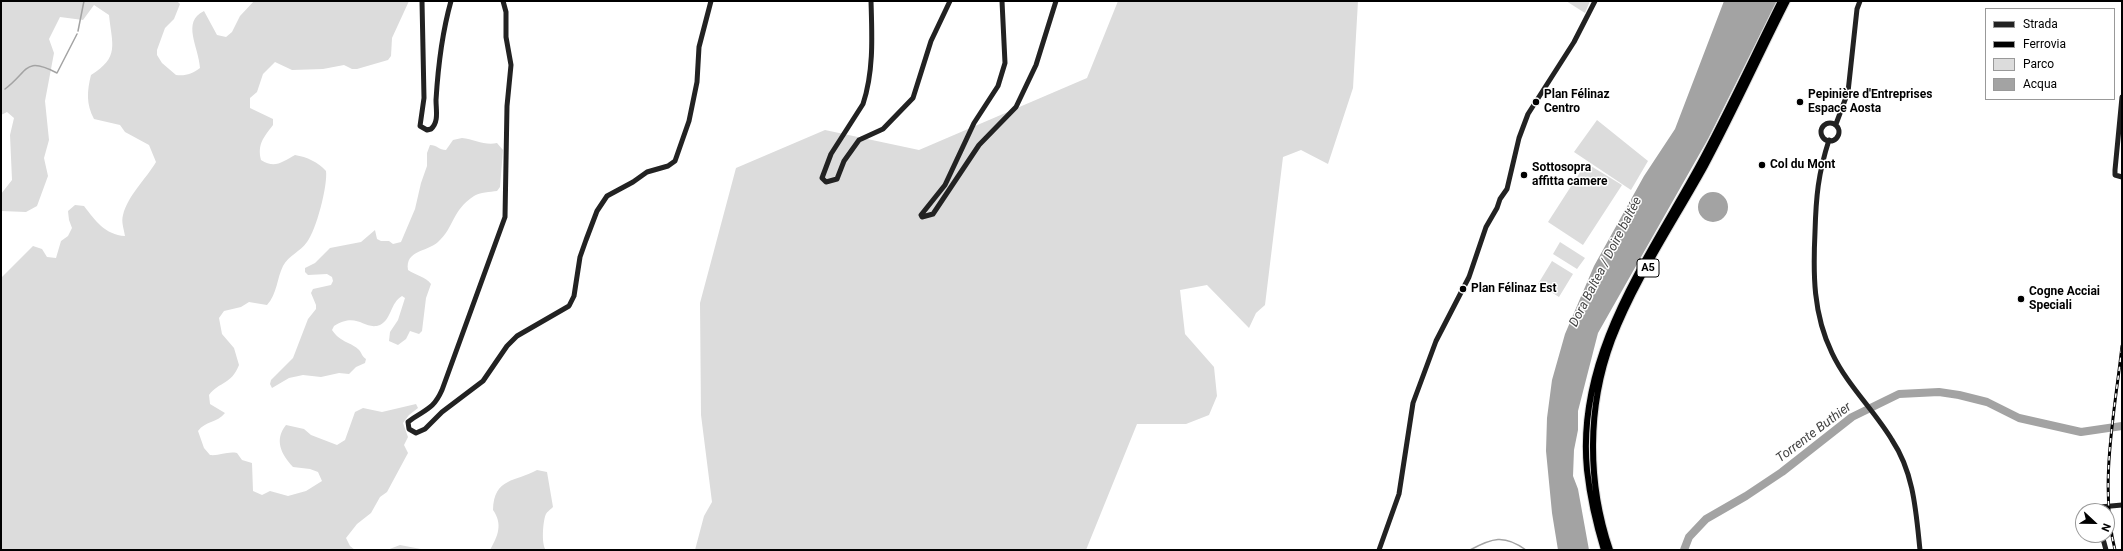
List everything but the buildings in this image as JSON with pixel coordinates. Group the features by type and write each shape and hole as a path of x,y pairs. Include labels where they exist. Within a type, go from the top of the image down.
{"highway":[{"name":"A5","path":"1604,550 1591,496 1586,454 1589,410 1598,363 1606,339 1624,298 1701,162 1776,10 1784,3"},
{"name":"A5","path":"1610,550 1597,495 1593,450 1596,404 1604,365 1612,339 1633,293 1706,163 1784,3"}],"street":[{"path":"422,1 424,98 420,126 427,130 434,127 436,122 436,88 445,26 451,1"},
{"path":"503,1 506,12 506,37 511,65 507,106 505,217 437,402 423,414 408,422 409,429 416,433 425,429 442,412 483,382 507,346 517,336 569,306 574,296 580,257 597,211 607,196 633,182 647,172 663,168 675,161 689,121 697,82 699,47 711,1"},
{"path":"871,1 871,67 865,97 863,104 831,154 822,178 826,182 837,179 844,161 859,140 883,129 913,98 931,41 950,1"},
{"path":"1002,1 1005,63 998,86 995,93 974,123 946,185 924,209 921,215 922,217 928,217 933,214 979,145 1016,107 1036,65 1056,1"},
{"path":"1379,550 1399,494 1413,403 1436,342 1469,277 1486,227 1497,208 1500,199 1508,189 1519,138 1526,120 1574,42 1595,1"},
{"path":"1836,124 1848,92 1857,9 1860,1"},
{"path":"2122,97 2115,175 2122,177"},
{"path":"1829,123 1836,124 1839,129 1839,135 1835,139 1829,140 1823,136 1823,127 1829,123"},
{"path":"1829,140 1820,167 1817,186 1813,269 1815,302 1832,353 1900,453 1911,484 1920,550"}],"green space":[{"path":"1,1 177,1 180,4 174,19 165,28 157,50 157,55 162,63 176,75 186,75 200,68 192,28 197,16 204,11 217,35 226,37 232,32 240,16 254,1 409,1 392,38 391,56 388,60 357,69 352,69 344,65 323,69 292,70 275,62 263,74 257,92 250,98 250,108 273,119 273,125 262,141 260,149 261,160 270,164 278,164 295,155 304,157 316,163 326,171 325,186 314,228 307,242 285,262 273,296 267,305 249,302 241,307 224,311 219,318 222,334 234,348 239,365 229,380 217,387 209,395 210,404 225,413 218,419 204,425 198,431 204,448 210,455 237,453 242,460 252,463 253,491 262,495 270,491 288,496 306,491 322,481 318,472 310,469 293,467 285,457 280,447 280,436 286,425 304,429 311,435 337,445 345,440 355,412 363,408 382,412 416,404 418,408 409,415 403,423 408,437 404,445 408,453 387,492 380,497 371,513 357,524 346,538 350,546 355,550 1,550 1,278 33,246 42,249 47,257 56,258 61,241 68,236 72,228 68,211 75,205 84,206 106,230 125,236 122,220 125,208 156,162 149,145 125,132 120,125 94,119 91,113 88,97 91,75 106,62 112,50 109,15 94,5 83,20 60,17 49,39 54,53 45,101 49,140 44,158 48,176 37,206 26,212 1,211 1,194 12,180 10,135 14,118 7,112 1,115"},
{"path":"1118,1 1358,1 1353,88 1328,164 1301,150 1283,157 1265,305 1256,313 1249,328 1207,285 1180,290 1185,334 1214,367 1217,396 1209,415 1186,424 1137,424 1086,550 695,550 704,516 712,502 701,415 700,303 736,168 825,130 919,150 1087,78"},
{"path":"1566,1 1590,1 1585,13"},
{"path":"1597,120 1648,161 1631,190 1574,152"},
{"path":"462,138 488,144 497,143 503,150 500,187 497,191 479,194 467,201 457,213 443,237 433,245 413,255 410,259 408,263 408,270 431,284 426,298 422,331 419,334 410,331 406,339 398,345 389,341 390,332 398,320 405,298 402,296 395,303 387,319 380,325 369,326 349,320 334,326 332,330 335,334 342,340 355,346 366,359 365,363 356,367 349,374 339,373 321,377 303,375 289,378 272,388 270,384 271,380 293,358 308,319 316,309 311,293 313,289 331,285 333,281 332,277 327,274 308,275 305,272 305,268 315,263 330,248 361,242 375,230 377,239 381,241 389,241 393,244 401,242 415,209 421,183 427,166 427,153 430,145 446,150 453,140"},
{"path":"1586,163 1622,185 1583,245 1548,222"},
{"path":"1560,242 1585,258 1577,269 1553,254"},
{"path":"1552,261 1573,274 1559,297 1538,284"},
{"path":"537,470 547,472 553,507 546,514 544,521 543,543 546,550 490,550 497,535 499,525 493,510 494,499 497,492 508,482"},
{"path":"400,545 426,550 387,550"}],"water":[{"name":"Dora Baltea / Doire baltée","path":"1724,1 1777,1 1708,139 1598,333 1578,411 1578,430 1574,450 1573,476 1578,489 1589,550 1558,550 1552,513 1546,451 1547,418 1552,380 1565,334 1594,266 1644,176 1675,129"},
{"path":"1713,192 1719,193 1727,201 1727,213 1719,221 1713,222 1707,221 1699,213 1698,207 1699,201 1707,193"}],"waterway":[{"path":"78,31 84,1"},
{"path":"5,89 23,72 32,66 46,68 57,73 77,34"},
{"name":"Torrente Buthier","path":"1684,550 1689,537 1706,519 1746,496 1782,472 1852,417 1899,394 1939,392 1959,395 1987,402 2019,418 2081,432 2122,426"},
{"path":"1470,550 1485,543 1498,540 1511,542 1526,550"}],"railway":[{"path":"2115,550 2110,525 2108,474 2112,422 2122,346"}],"place":[{"name":"Plan Félinaz Centro","path":"1536,102"},
{"name":"Pepinière d'Entreprises Espace Aosta","path":"1800,102"},
{"name":"Col du Mont","path":"1762,165"},
{"name":"Sottosopra affitta camere","path":"1524,175"},
{"name":"Plan Félinaz Est","path":"1463,289"},
{"name":"Cogne Acciai Speciali","path":"2021,299"}]}
